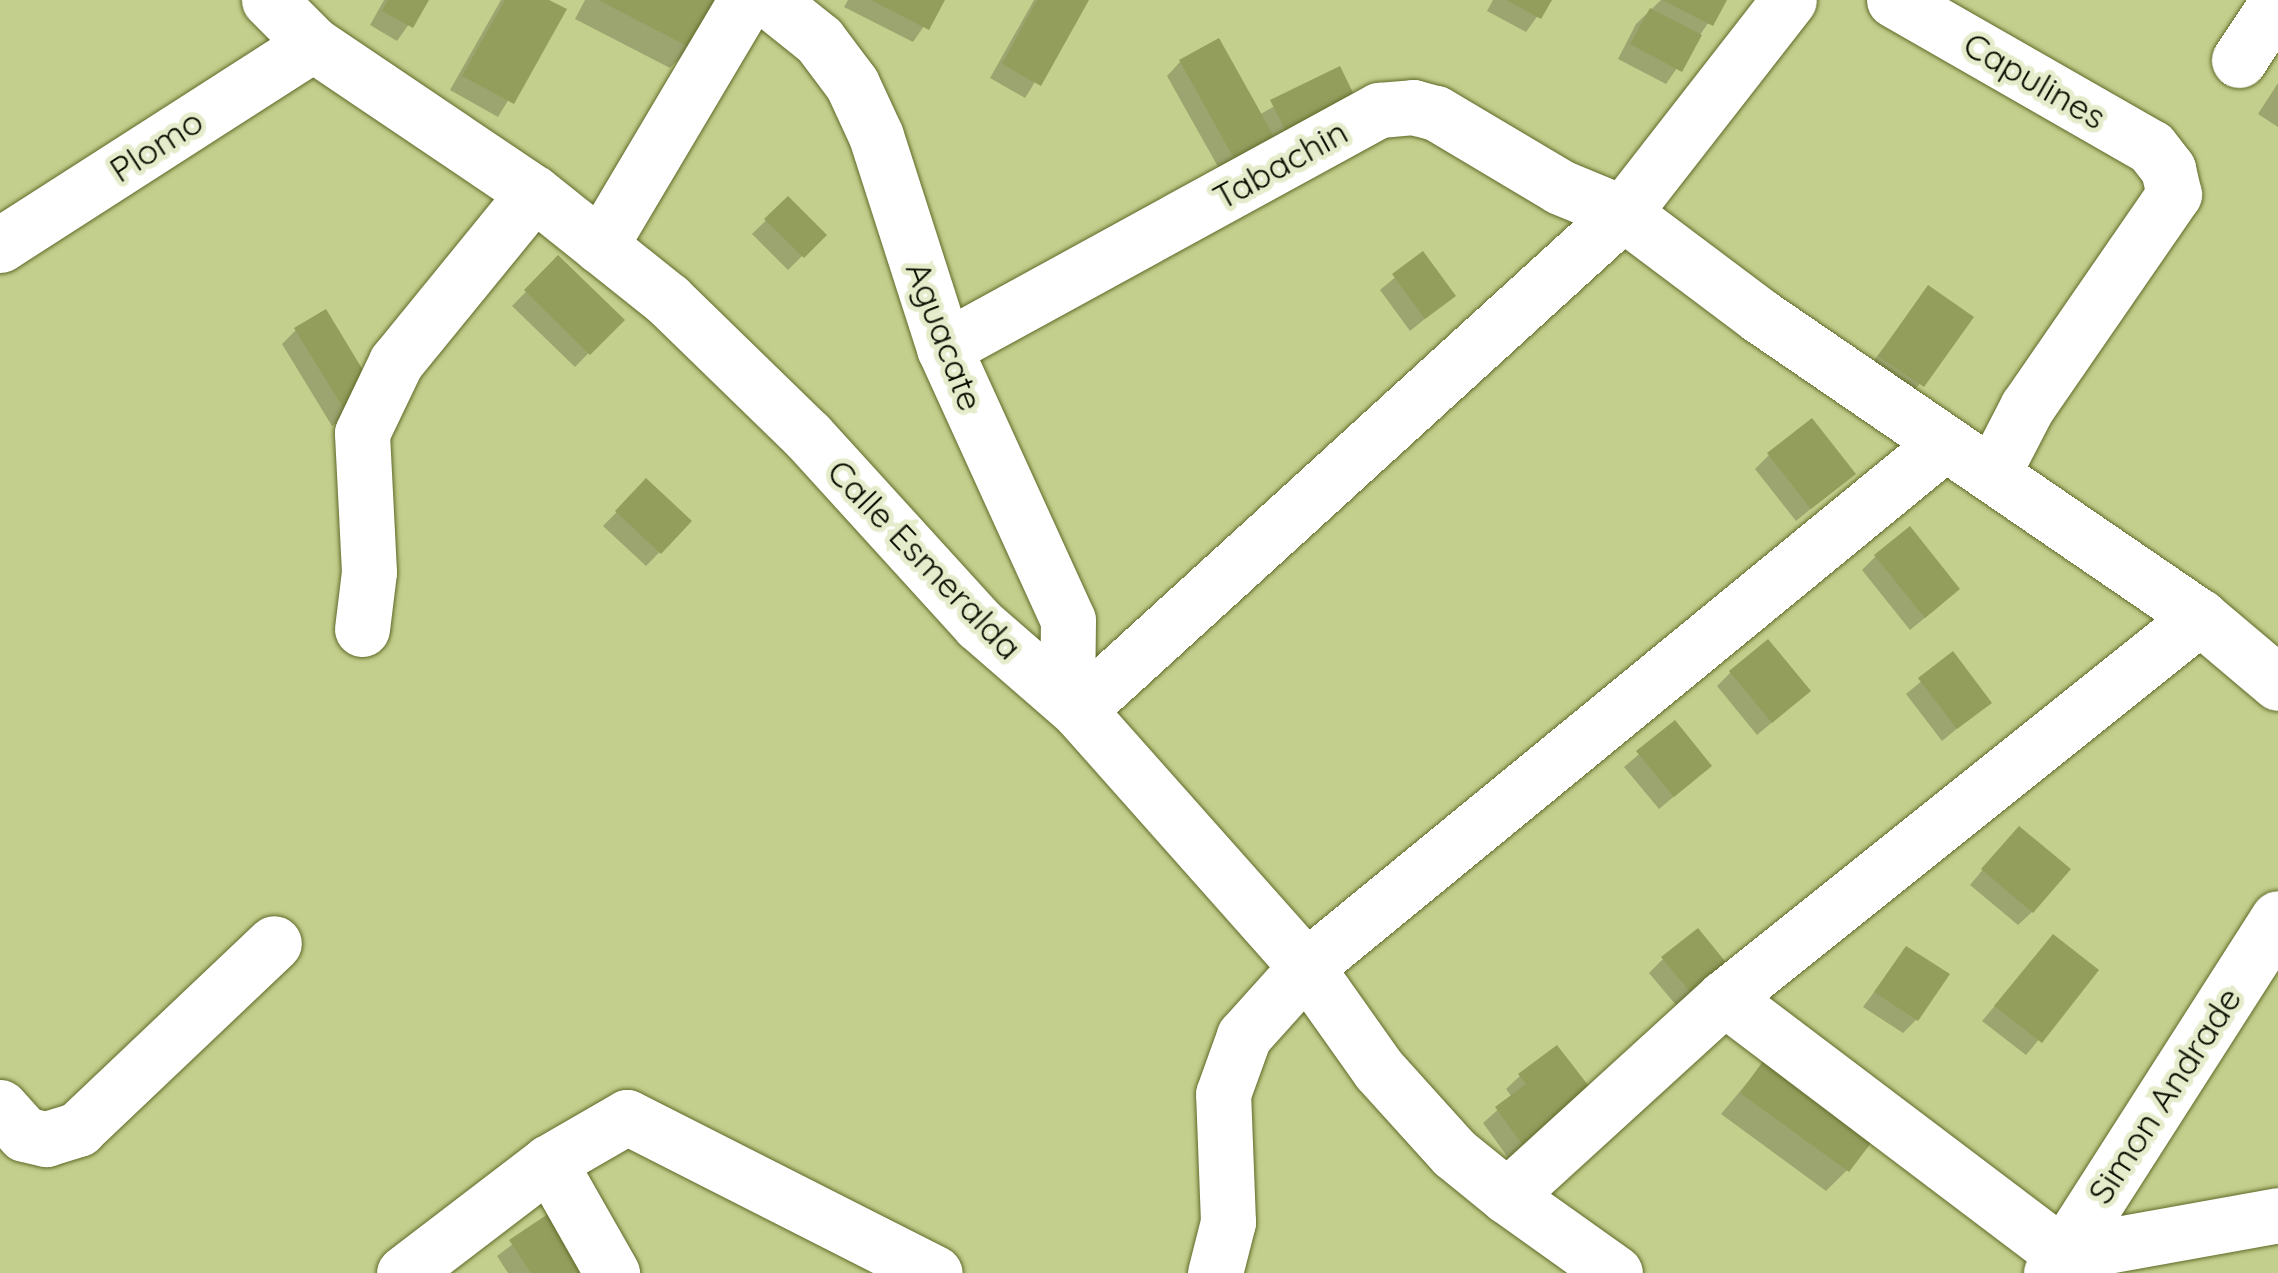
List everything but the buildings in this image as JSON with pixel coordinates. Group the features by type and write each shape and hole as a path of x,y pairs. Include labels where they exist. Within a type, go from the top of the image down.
{"street":[{"name":"Calle Esmeralda","path":"268,0 313,44 534,193 668,300 808,436 979,624 1073,704 1306,967 1379,1070 1454,1153 1615,1273"},
{"path":"600,246 746,0"},
{"name":"Aguacate","path":"769,0 819,40 852,84 876,136 944,348 1068,620 1073,704"},
{"path":"1073,704 1623,212 1789,0"},
{"name":"Capulines","path":"1894,0 2151,147 2168,169 2174,194 2027,407 1994,473"},
{"path":"2239,60 2278,1"},
{"name":"Plomo","path":"0,245 313,44"},
{"name":"Tabachin","path":"944,348 1379,110 1436,113 1512,163 1623,212 1945,443 2200,617 2278,683"},
{"path":"362,628 370,572 342,432 534,193"},
{"path":"1215,1273 1228,1222 1223,1094 1244,1036 1306,967 1945,443"},
{"path":"1507,1196 1724,998 2200,617"},
{"name":"Simon Andrade","path":"2057,1264 2278,918"},
{"path":"0,1107 24,1134 46,1139 78,1128 274,943"},
{"path":"1724,998 2057,1264 2278,1215"},
{"path":"404,1273 548,1162 627,1117 935,1273"},
{"path":"548,1162 612,1273"}]}
